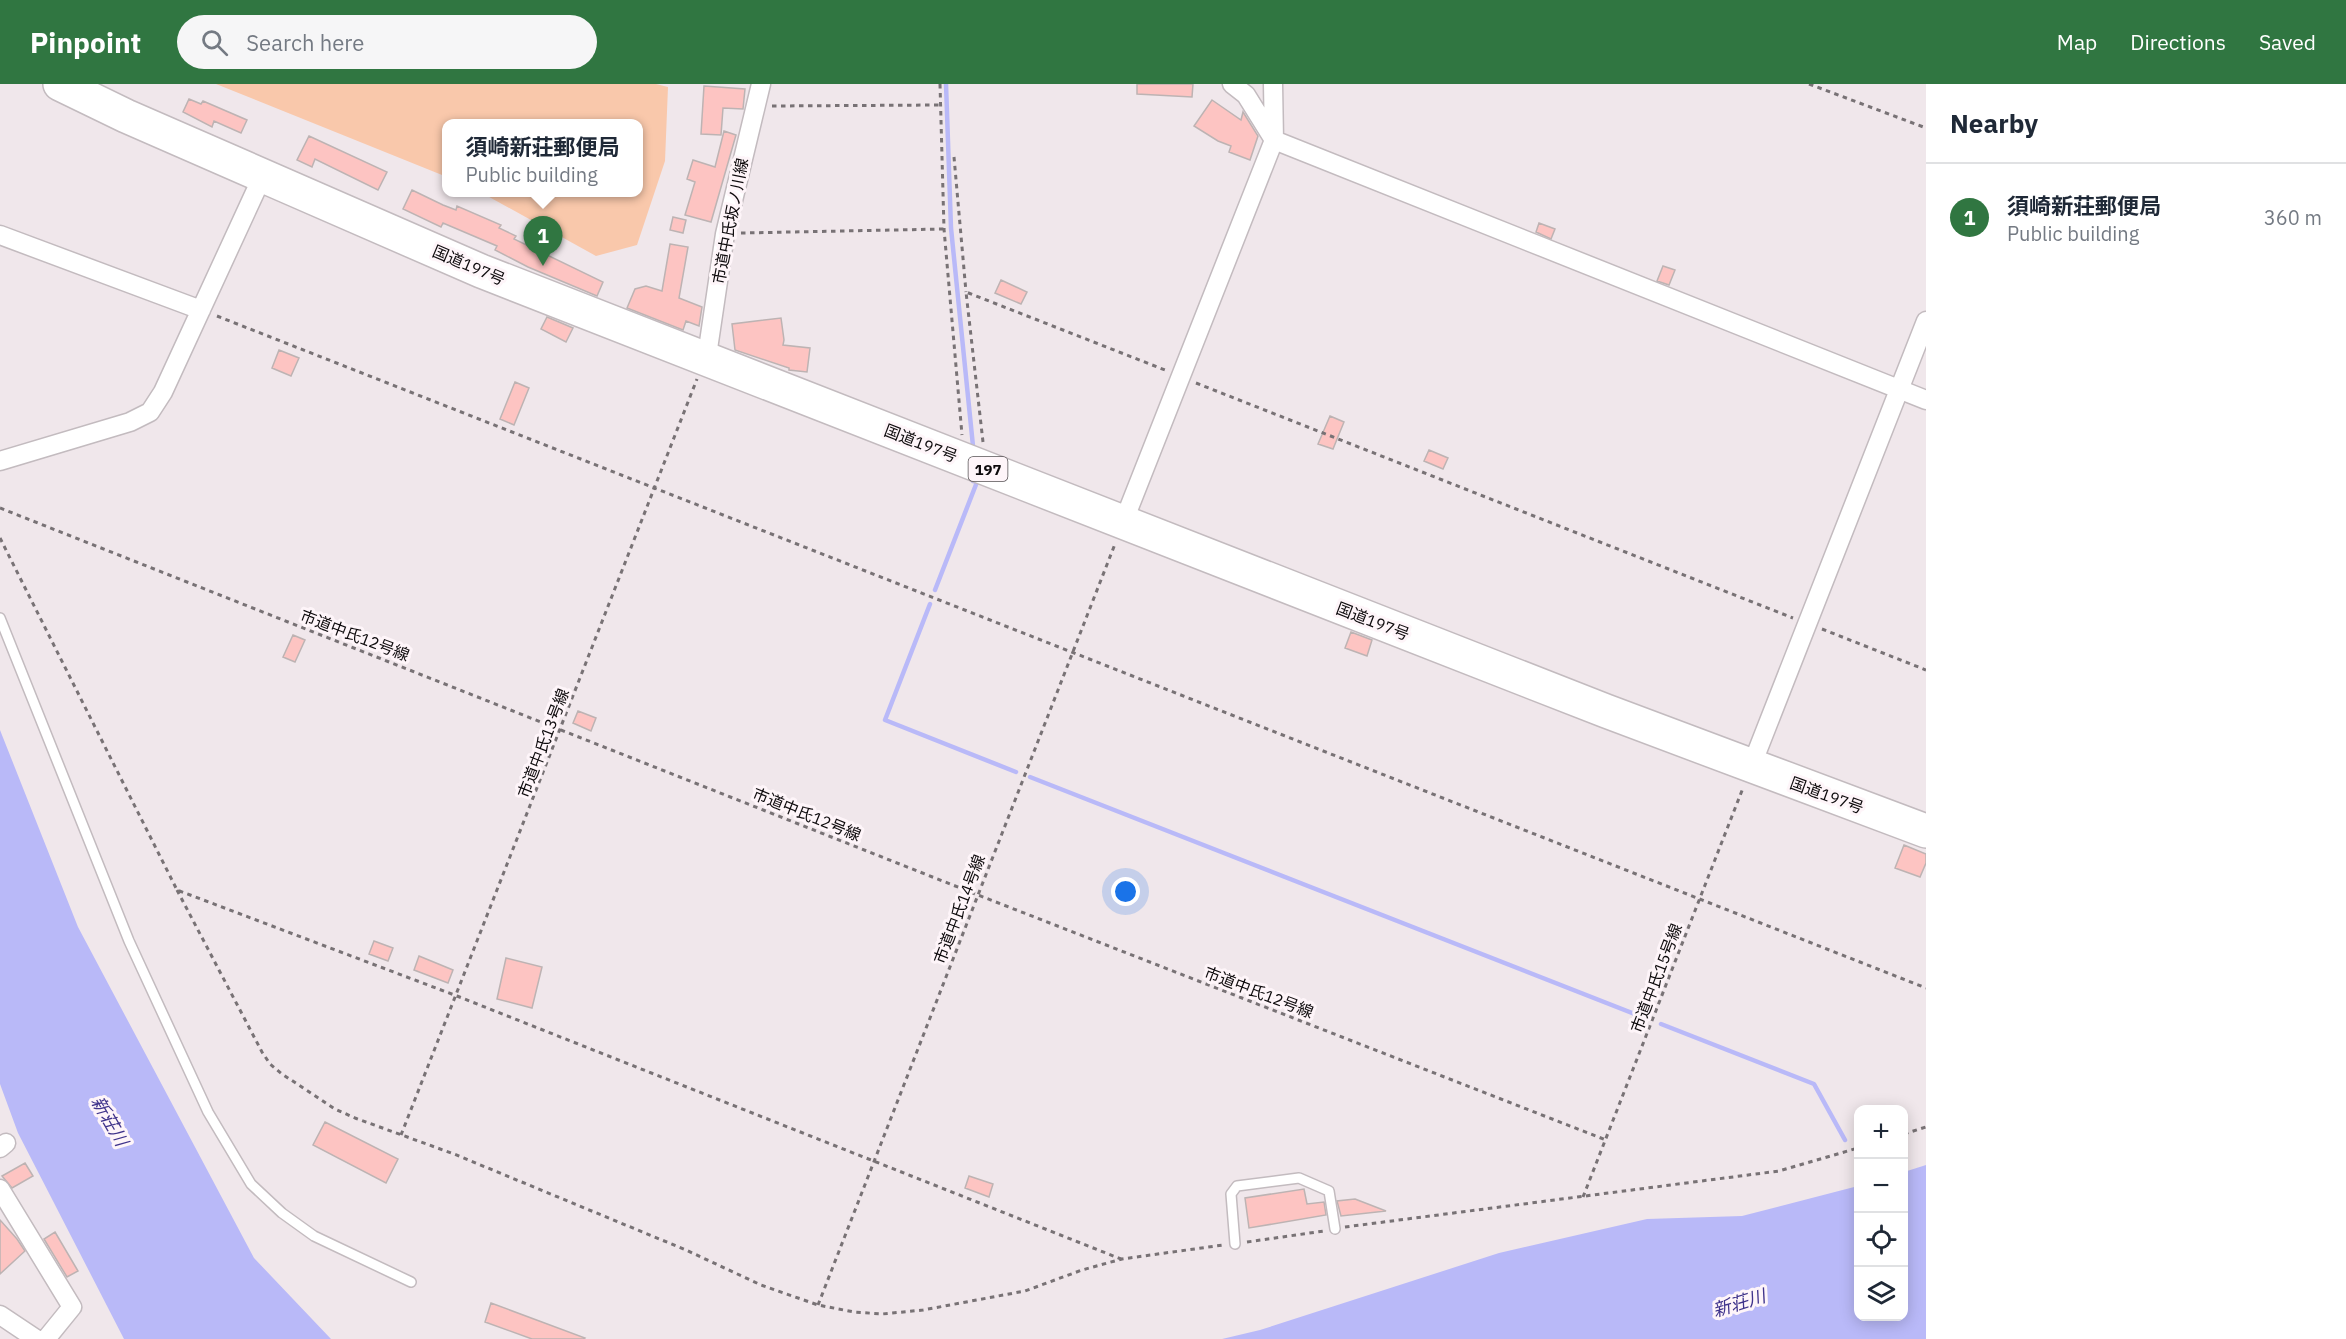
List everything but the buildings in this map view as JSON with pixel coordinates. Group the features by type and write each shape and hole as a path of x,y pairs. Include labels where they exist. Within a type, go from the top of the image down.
{"highway":[{"name":"国道197号","path":"60,84 126,117 481,271 1751,767 1926,831"}],"street":[{"name":"市道中氏坂ノ川線","path":"705,360 725,234 761,84"},
{"path":"1232,84 1246,95 1274,140 1926,400"},
{"path":"1123,523 1274,140 1273,84"},
{"path":"0,461 130,422 150,412 163,392 263,175"},
{"path":"0,235 201,310"},
{"path":"1751,767 1926,321"},
{"path":"0,1189 72,1307 46,1339"},
{"path":"0,1315 36,1339"}],"lane":[{"path":"0,618 129,941 208,1112 251,1184 282,1213 314,1236 411,1282"},
{"path":"1235,1244 1231,1194 1237,1186 1299,1179 1329,1191 1335,1229"}],"path":[{"path":"939,84 944,229 975,464"},
{"path":"1809,84 1926,128"},
{"path":"755,107 939,105"},
{"path":"954,157 966,292 975,464"},
{"path":"725,234 944,229"},
{"path":"966,292 1926,670"},
{"path":"201,310 1926,988"},
{"name":"市道中氏13号線","path":"401,1135 705,360"},
{"name":"市道中氏12号線","path":"0,508 978,895 1606,1140"},
{"name":"市道中氏14号線","path":"818,1305 1123,523"},
{"path":"0,538 177,890 261,1052 270,1064 335,1109 454,1154 647,1233 761,1285 818,1305 854,1312 882,1314 923,1310 1025,1291 1082,1270 1122,1259 1779,1172 1854,1149"},
{"name":"市道中氏15号線","path":"1583,1197 1751,767"},
{"path":"177,890 457,996 1122,1259"},
{"path":"1908,1133 1926,1127"}],"shaded area":[{"path":"216,84 656,84 668,87 665,161 637,245 596,256 489,197 643,197 643,119 442,119 442,175"}],"water":[{"name":"新荘川","path":"0,730 78,927 254,1258 331,1339 124,1339 18,1133 0,1084"},
{"name":"新荘川","path":"1926,1165 1926,1339 1222,1339 1260,1330 1499,1253 1647,1219 1742,1216 1854,1187 1854,1321 1908,1321 1908,1171"}],"waterway":[{"path":"946,84 951,228 973,446"},
{"path":"935,590 977,482 973,481"},
{"path":"930,604 885,720 1016,772"},
{"path":"1030,777 1645,1018"},
{"path":"1661,1024 1814,1084 1845,1140"}],"place":[{"name":"須崎新荘郵便局","path":"543,266"}]}
